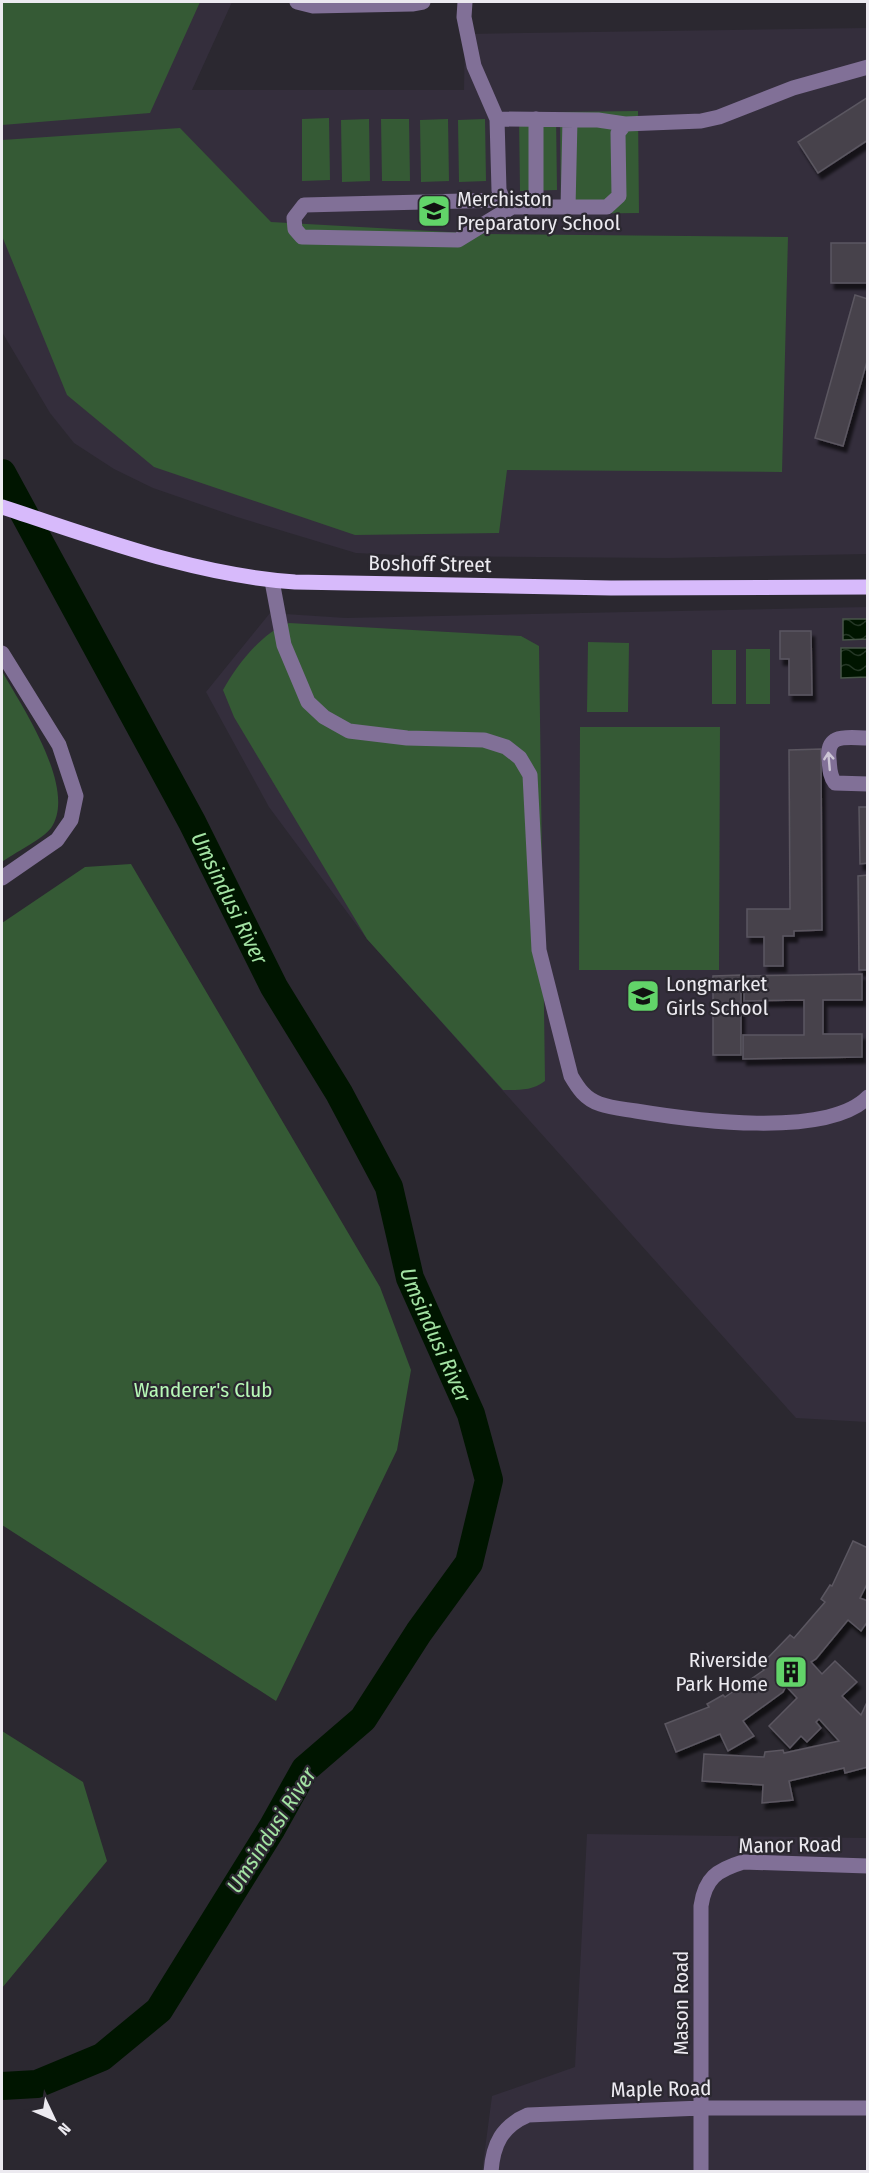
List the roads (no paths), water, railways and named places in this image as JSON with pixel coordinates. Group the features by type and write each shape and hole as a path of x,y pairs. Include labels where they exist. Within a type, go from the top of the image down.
{"main road":[{"name":"Boshoff Street","path":"2,507 183,566 272,581 611,588 867,587"}],"street":[{"path":"297,2 313,6 423,2"},
{"path":"465,2 464,17 474,66 497,118 499,190 507,203"},
{"path":"497,118 625,124 701,121 718,117 793,88 867,67"},
{"path":"536,120 536,207"},
{"path":"568,208 570,120"},
{"path":"507,203 458,240 302,237 295,229 294,218 304,205 507,203 536,207 600,208 617,200 618,133 625,124"},
{"path":"272,581 284,645 308,702 324,717 349,731 407,738 484,740 506,747 520,758 530,775 539,950 571,1076 581,1093 599,1104 610,1106 669,1116 757,1124 827,1117 860,1105 867,1096"},
{"path":"2,652 59,745 76,796 71,820 57,840 2,878"},
{"path":"867,738 842,737 832,742 828,749 830,777 835,783 867,784"},
{"name":"Manor Road","path":"715,1874 743,1862 867,1866"},
{"name":"Mason Road","path":"701,2172 701,1906 703,1891 715,1874"},
{"name":"Maple Road","path":"491,2172 496,2142 518,2119 528,2115 702,2108 867,2108"}],"water":[{"path":"843,619 867,619 867,639 843,640"},
{"path":"841,648 867,648 867,677 841,678"}],"waterway":[{"name":"Umsindusi River","path":"2,473 192,822 274,987 339,1093 389,1187 410,1278 471,1414 489,1480 469,1563 419,1632 363,1719 305,1769 272,1828 159,2010 102,2057 37,2084 2,2086"}],"place":[{"name":"Merchiston Preparatory School","path":"434,211"},
{"name":"Longmarket Girls School","path":"643,996"},
{"name":"Riverside Park Home","path":"791,1672"}],"park label":[{"name":"Wanderer's Club","path":"203,1390"}]}
